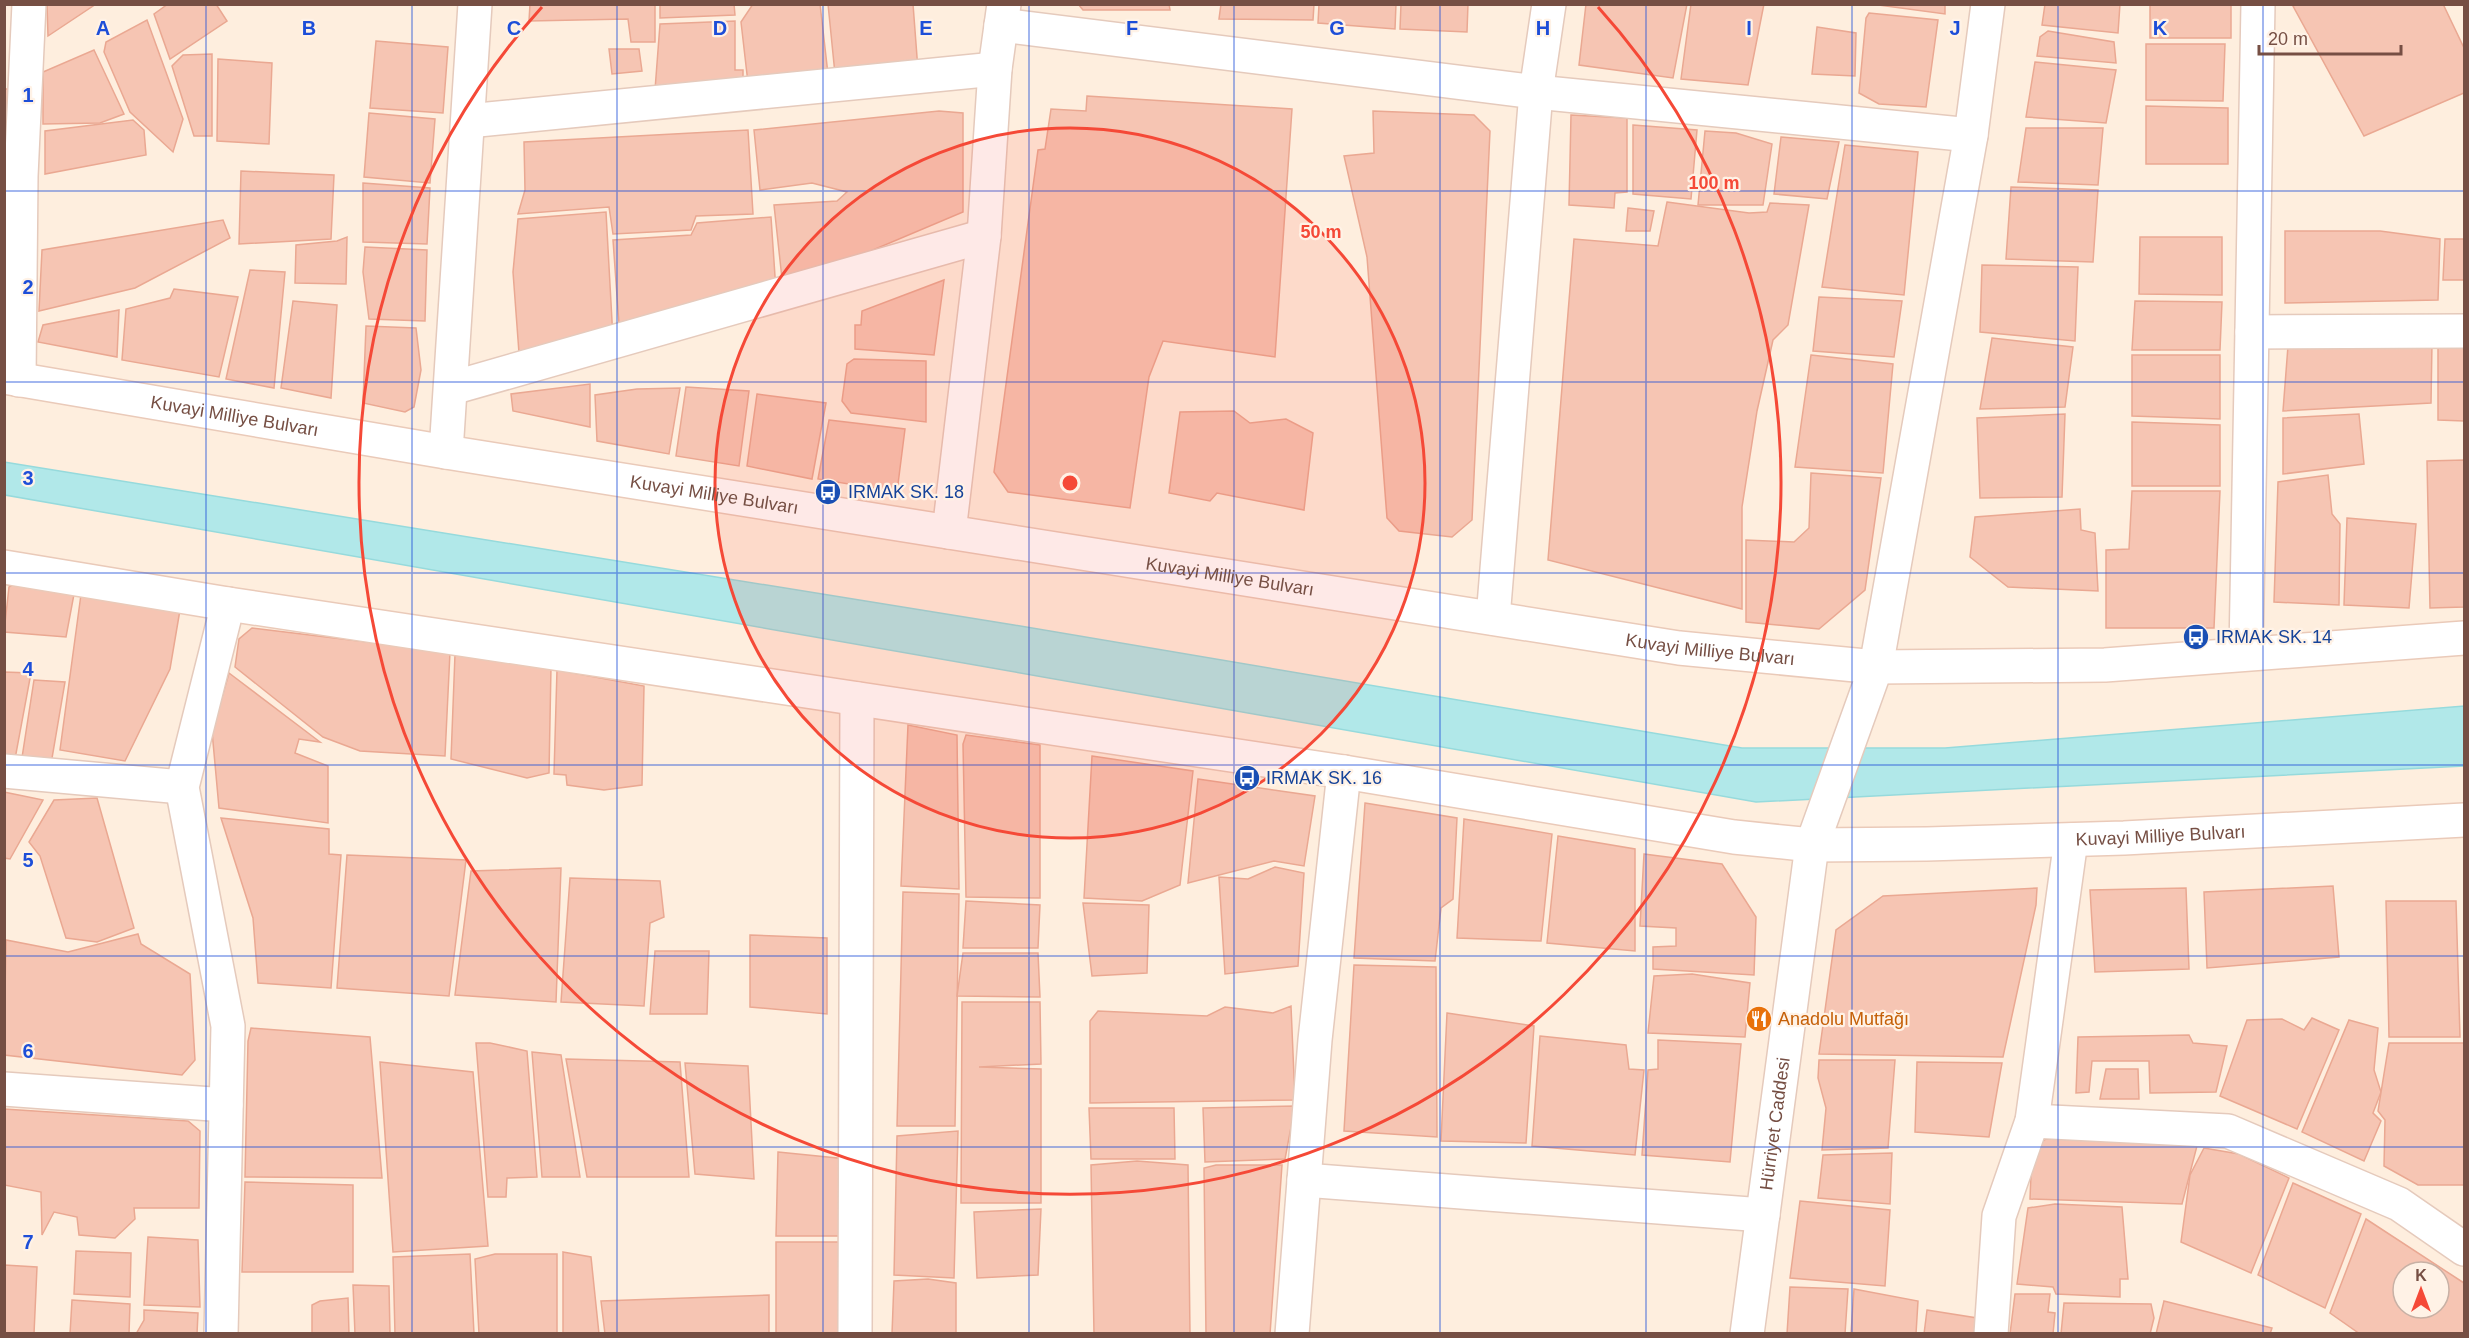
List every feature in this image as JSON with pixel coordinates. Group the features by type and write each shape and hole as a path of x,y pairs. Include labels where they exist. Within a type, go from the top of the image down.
{"street":[{"path":"12,379 13,174 29,4"},
{"path":"446,452 452,388 475,4"},
{"path":"1493,618 1536,92 1549,4"},
{"name":"Hürriyet Caddesi","path":"1747,1334 1812,845 1875,667 1971,135 1988,4"},
{"path":"2246,652 2258,4"},
{"path":"949,532 984,236 995,69 1003,15 1536,92 1971,135"},
{"path":"468,121 995,69"},
{"path":"452,388 984,236"},
{"path":"2252,332 2464,331"},
{"name":"Kuvayi Milliye Bulvarı","path":"12,379 446,452 1679,648 1875,667 2105,665 2246,652 2464,638"},
{"name":"Kuvayi Milliye Bulvarı","path":"4,567 228,604 1344,772 1734,837 1812,845 2071,840 2464,820"},
{"path":"221,1334 228,1026 182,787 228,604"},
{"path":"855,1334 857,699"},
{"path":"4,771 182,787"},
{"path":"1292,1334 1315,1040 1344,772"},
{"path":"1991,1334 1999,1216 2032,1121 2071,840"},
{"path":"4,1089 226,1105"},
{"path":"2032,1121 2228,1131 2399,1204 2464,1249"},
{"path":"1304,1180 1763,1215"}],"water":[{"path":"4,462 1014,625 1742,748 1945,748 2464,706 2464,766 1756,802 5,495"}],"building":[{"path":"47,4 96,4 48,36"},
{"path":"168,4 216,4 227,21 170,59 154,14"},
{"path":"530,4 655,4 655,42 631,42 628,19 529,21"},
{"path":"660,4 734,4 735,15 660,18"},
{"path":"753,4 820,4 828,74 748,83 741,22"},
{"path":"828,4 913,4 918,70 835,74"},
{"path":"1078,4 1169,4 1170,10 1083,10"},
{"path":"1221,4 1314,4 1313,20 1219,19"},
{"path":"1319,4 1396,4 1395,29 1318,23"},
{"path":"1401,4 1468,4 1467,32 1400,29"},
{"path":"1586,4 1687,4 1673,78 1579,65"},
{"path":"1691,4 1764,4 1748,85 1681,79"},
{"path":"1871,4 1945,4 1945,14"},
{"path":"2045,4 2120,4 2118,33 2042,25"},
{"path":"2150,4 2231,4 2231,38 2150,38"},
{"path":"2297,4 2443,4 2464,48 2464,93 2364,136 2293,6"},
{"path":"1869,13 1938,20 1926,107 1879,104 1859,93 1866,18"},
{"path":"147,20 183,119 173,152 130,112 104,52 106,42"},
{"path":"735,21 735,70 743,70 743,83 655,90 660,24"},
{"path":"1817,27 1856,33 1855,76 1812,74"},
{"path":"2048,31 2114,42 2116,63 2037,56 2040,37"},
{"path":"376,41 448,47 443,113 370,108"},
{"path":"2146,44 2225,44 2223,101 2146,100"},
{"path":"609,49 639,49 642,71 612,74"},
{"path":"94,50 124,114 100,123 43,124 43,72"},
{"path":"212,54 212,136 194,136 172,66 183,55"},
{"path":"218,59 272,63 269,144 217,141"},
{"path":"2035,62 2116,70 2106,123 2026,117"},
{"path":"4,89 8,89 5,149 4,149"},
{"path":"1087,96 1292,109 1275,357 1163,341 1149,377 1130,508 1008,492 994,472 1038,150 1045,149 1051,109 1086,111"},
{"path":"2146,106 2228,108 2228,164 2146,164"},
{"path":"939,111 963,113 963,212 783,288 774,205 837,201 847,192 812,183 760,190 754,130"},
{"path":"1373,111 1474,115 1490,131 1472,520 1452,537 1399,531 1387,518 1367,257 1344,156 1374,153"},
{"path":"369,113 435,119 430,183 364,177"},
{"path":"1571,115 1627,118 1627,192 1615,193 1614,208 1569,205"},
{"path":"133,120 144,130 146,155 45,174 45,131"},
{"path":"1633,125 1697,130 1691,199 1633,194"},
{"path":"2026,128 2103,128 2098,185 2018,182"},
{"path":"748,130 753,214 696,216 691,230 613,234 609,207 518,214 525,190 524,142"},
{"path":"1705,131 1736,133 1772,144 1763,205 1698,205"},
{"path":"1781,137 1839,142 1827,199 1774,194"},
{"path":"1845,145 1918,152 1904,295 1822,287"},
{"path":"241,171 334,175 331,239 239,244"},
{"path":"363,183 430,188 427,244 363,242"},
{"path":"2011,187 2098,190 2093,262 2006,259"},
{"path":"1667,202 1749,213 1767,212 1770,203 1809,205 1788,325 1773,340 1757,411 1742,507 1742,609 1548,560 1574,239 1658,246"},
{"path":"1628,208 1654,211 1650,231 1626,231"},
{"path":"606,212 613,339 519,353 513,272 518,219"},
{"path":"771,217 776,291 620,338 613,240 691,235 697,223"},
{"path":"223,220 230,238 135,288 39,311 42,250"},
{"path":"2285,231 2380,231 2440,239 2438,300 2285,303"},
{"path":"347,237 346,284 295,283 296,245 337,241"},
{"path":"2140,237 2222,237 2222,295 2139,294"},
{"path":"2445,239 2464,239 2464,280 2443,280"},
{"path":"365,247 427,250 425,321 369,319 363,272"},
{"path":"1982,265 2078,267 2075,341 1980,332"},
{"path":"250,270 285,272 274,388 226,379"},
{"path":"944,280 934,355 855,349 855,325 861,325 862,311"},
{"path":"174,289 238,297 219,377 122,360 126,309 170,298"},
{"path":"1819,297 1902,301 1894,357 1813,351"},
{"path":"293,301 337,305 331,398 281,388"},
{"path":"2135,301 2222,302 2220,350 2132,350"},
{"path":"119,310 117,357 38,342 43,325"},
{"path":"366,326 416,328 421,370 414,407 405,412 363,403"},
{"path":"1992,338 2073,347 2065,407 1980,409"},
{"path":"2432,343 2431,403 2283,411 2288,346"},
{"path":"2438,343 2464,344 2464,421 2438,420"},
{"path":"1811,355 1893,364 1883,473 1795,467"},
{"path":"2132,355 2220,355 2220,419 2132,416"},
{"path":"854,359 926,361 926,422 851,413 842,401 847,364"},
{"path":"590,384 590,427 513,411 511,394"},
{"path":"686,387 749,391 739,466 676,456"},
{"path":"680,388 669,454 597,441 595,395 637,389"},
{"path":"757,394 826,403 812,479 747,466"},
{"path":"1234,411 1250,423 1286,419 1313,433 1304,510 1217,493 1210,501 1169,493 1180,412"},
{"path":"2065,414 2062,497 1980,498 1977,418"},
{"path":"2359,414 2364,464 2283,474 2283,418"},
{"path":"829,420 905,429 897,492 818,479"},
{"path":"2132,422 2220,425 2220,486 2132,486"},
{"path":"2464,460 2464,607 2430,608 2427,461"},
{"path":"1811,473 1881,478 1865,590 1819,629 1746,622 1746,540 1794,542 1809,528"},
{"path":"2328,475 2332,514 2340,524 2339,605 2274,602 2278,482"},
{"path":"2132,491 2220,491 2214,628 2106,628 2106,550 2129,549"},
{"path":"2080,509 2081,530 2095,533 2098,591 2008,587 1970,557 1975,517"},
{"path":"2347,518 2416,524 2409,608 2344,605"},
{"path":"17,582 75,589 66,637 4,632 9,587"},
{"path":"82,587 181,604 170,669 125,761 60,750"},
{"path":"252,628 450,652 445,756 360,751 323,737 235,667 239,639"},
{"path":"455,654 551,667 549,773 527,778 451,759"},
{"path":"557,670 644,686 642,785 604,790 567,785 566,775 554,774"},
{"path":"4,672 31,673 15,759 4,758"},
{"path":"229,673 320,742 299,739 295,753 328,766 328,823 219,808 212,731"},
{"path":"34,680 65,682 50,770 21,764"},
{"path":"908,725 957,735 959,889 901,886"},
{"path":"966,735 1040,745 1040,898 966,897 963,744"},
{"path":"1092,756 1193,771 1180,885 1142,901 1084,898"},
{"path":"1198,779 1315,796 1304,866 1274,861 1188,883"},
{"path":"4,792 43,800 10,859 4,858"},
{"path":"97,798 134,928 97,942 66,938 40,856 29,842 54,800"},
{"path":"1365,803 1457,818 1453,899 1441,908 1435,961 1354,958"},
{"path":"221,818 329,829 329,854 341,855 331,988 258,983 253,918"},
{"path":"1464,819 1552,834 1541,941 1457,938"},
{"path":"1558,836 1635,849 1635,951 1547,943"},
{"path":"1644,854 1722,864 1756,917 1754,975 1653,969 1653,947 1676,946 1676,928 1640,926"},
{"path":"347,855 466,860 449,996 337,988"},
{"path":"1275,867 1304,873 1298,966 1225,974 1219,877 1248,879"},
{"path":"561,868 556,1002 455,995 471,871"},
{"path":"570,878 660,881 664,917 650,923 644,1006 561,1002"},
{"path":"2333,886 2339,957 2207,968 2204,892"},
{"path":"2037,888 2036,905 2003,1057 1819,1054 1836,930 1883,896"},
{"path":"2186,888 2189,969 2095,972 2090,890"},
{"path":"903,892 959,894 955,1126 897,1126"},
{"path":"966,901 1040,905 1038,948 963,948"},
{"path":"2386,901 2456,901 2460,1037 2389,1037"},
{"path":"1083,903 1149,905 1147,973 1092,976"},
{"path":"138,934 141,944 190,974 195,1060 182,1075 4,1055 6,940 68,952"},
{"path":"750,935 827,938 827,1014 750,1007"},
{"path":"655,951 709,951 707,1014 650,1014"},
{"path":"963,953 1038,953 1040,997 957,996"},
{"path":"1354,965 1436,967 1437,1137 1344,1131"},
{"path":"1692,974 1750,983 1745,1037 1648,1033 1654,976"},
{"path":"962,1002 1040,1002 1041,1064 979,1067 1041,1069 1041,1203 961,1203"},
{"path":"1291,1006 1295,1100 1090,1103 1090,1021 1098,1011 1207,1016 1225,1007 1273,1013"},
{"path":"1447,1013 1534,1026 1526,1143 1441,1141"},
{"path":"2312,1018 2339,1030 2297,1129 2220,1096 2247,1020 2282,1019 2304,1030"},
{"path":"2349,1020 2378,1028 2374,1070 2381,1092 2373,1113 2381,1121 2364,1161 2302,1132"},
{"path":"251,1028 370,1037 382,1178 245,1177 248,1041"},
{"path":"2189,1035 2193,1043 2227,1046 2216,1092 2150,1093 2149,1061 2092,1061 2089,1092 2076,1093 2078,1037"},
{"path":"1540,1036 1626,1045 1629,1069 1644,1070 1635,1155 1532,1146"},
{"path":"1658,1040 1741,1044 1730,1162 1642,1155 1648,1070 1658,1069"},
{"path":"476,1043 490,1043 527,1051 537,1177 507,1178 506,1197 488,1197"},
{"path":"2389,1043 2464,1043 2464,1185 2418,1185 2384,1166 2385,1120 2378,1111"},
{"path":"532,1052 561,1055 580,1177 542,1177"},
{"path":"566,1059 680,1062 689,1177 587,1177"},
{"path":"1819,1060 1895,1060 1888,1148 1822,1150 1826,1108 1818,1078"},
{"path":"380,1062 473,1072 488,1246 393,1252"},
{"path":"1917,1062 2002,1063 1989,1137 1915,1132"},
{"path":"685,1063 748,1066 754,1179 695,1174"},
{"path":"2106,1069 2138,1069 2139,1099 2100,1099"},
{"path":"1295,1106 1285,1159 1205,1162 1203,1108"},
{"path":"1089,1108 1174,1108 1175,1159 1091,1159"},
{"path":"4,1109 188,1121 200,1131 199,1208 134,1208 135,1219 115,1238 79,1235 77,1217 54,1212 42,1235 41,1192 4,1185"},
{"path":"958,1131 954,1278 894,1275 897,1136"},
{"path":"2046,1139 2198,1142 2182,1204 2030,1199 2032,1149"},
{"path":"2204,1148 2239,1154 2289,1178 2251,1273 2181,1242 2190,1175"},
{"path":"778,1152 847,1159 844,1236 776,1236"},
{"path":"1892,1153 1890,1204 1818,1198 1823,1155"},
{"path":"1137,1161 1188,1165 1190,1334 1094,1334 1091,1165"},
{"path":"1216,1165 1282,1165 1270,1334 1206,1334 1204,1168"},
{"path":"245,1182 353,1185 353,1272 242,1272"},
{"path":"2293,1183 2361,1214 2325,1308 2258,1275"},
{"path":"1800,1201 1890,1210 1885,1286 1790,1278"},
{"path":"2055,1204 2122,1207 2128,1279 2120,1279 2120,1297 2056,1294 2053,1287 2017,1284 2028,1208"},
{"path":"1041,1209 1038,1275 977,1278 974,1212"},
{"path":"2366,1219 2429,1260 2391,1260 2391,1320 2451,1320 2451,1275 2464,1283 2464,1334 2360,1334 2330,1313"},
{"path":"148,1237 198,1240 200,1307 144,1305"},
{"path":"776,1242 844,1242 843,1334 776,1334"},
{"path":"76,1251 131,1253 130,1297 74,1294"},
{"path":"563,1252 591,1257 599,1334 563,1334"},
{"path":"470,1254 474,1334 395,1334 393,1257"},
{"path":"495,1254 557,1254 557,1334 479,1334 475,1259"},
{"path":"4,1265 37,1267 34,1334 4,1334"},
{"path":"928,1279 956,1283 956,1334 892,1334 894,1281"},
{"path":"353,1285 389,1286 390,1334 355,1334"},
{"path":"1790,1287 1848,1289 1845,1334 1787,1334"},
{"path":"1854,1289 1918,1301 1916,1334 1851,1334"},
{"path":"2015,1294 2050,1294 2048,1312 2055,1313 2053,1334 2010,1334"},
{"path":"769,1295 769,1334 605,1334 601,1301"},
{"path":"348,1298 349,1334 312,1334 312,1305 320,1301"},
{"path":"72,1300 130,1304 129,1334 70,1334"},
{"path":"2164,1301 2272,1328 2270,1334 2156,1334"},
{"path":"2064,1303 2151,1304 2154,1318 2150,1334 2061,1334"},
{"path":"144,1310 198,1313 197,1334 136,1334 144,1320"},
{"path":"1927,1310 1977,1318 1975,1334 1924,1334"}],"place":[{"name":"IRMAK SK. 18","path":"828,492"},
{"name":"IRMAK SK. 14","path":"2196,637"},
{"name":"IRMAK SK. 16","path":"1247,778"},
{"name":"Anadolu Mutfağı","path":"1759,1019"}]}
